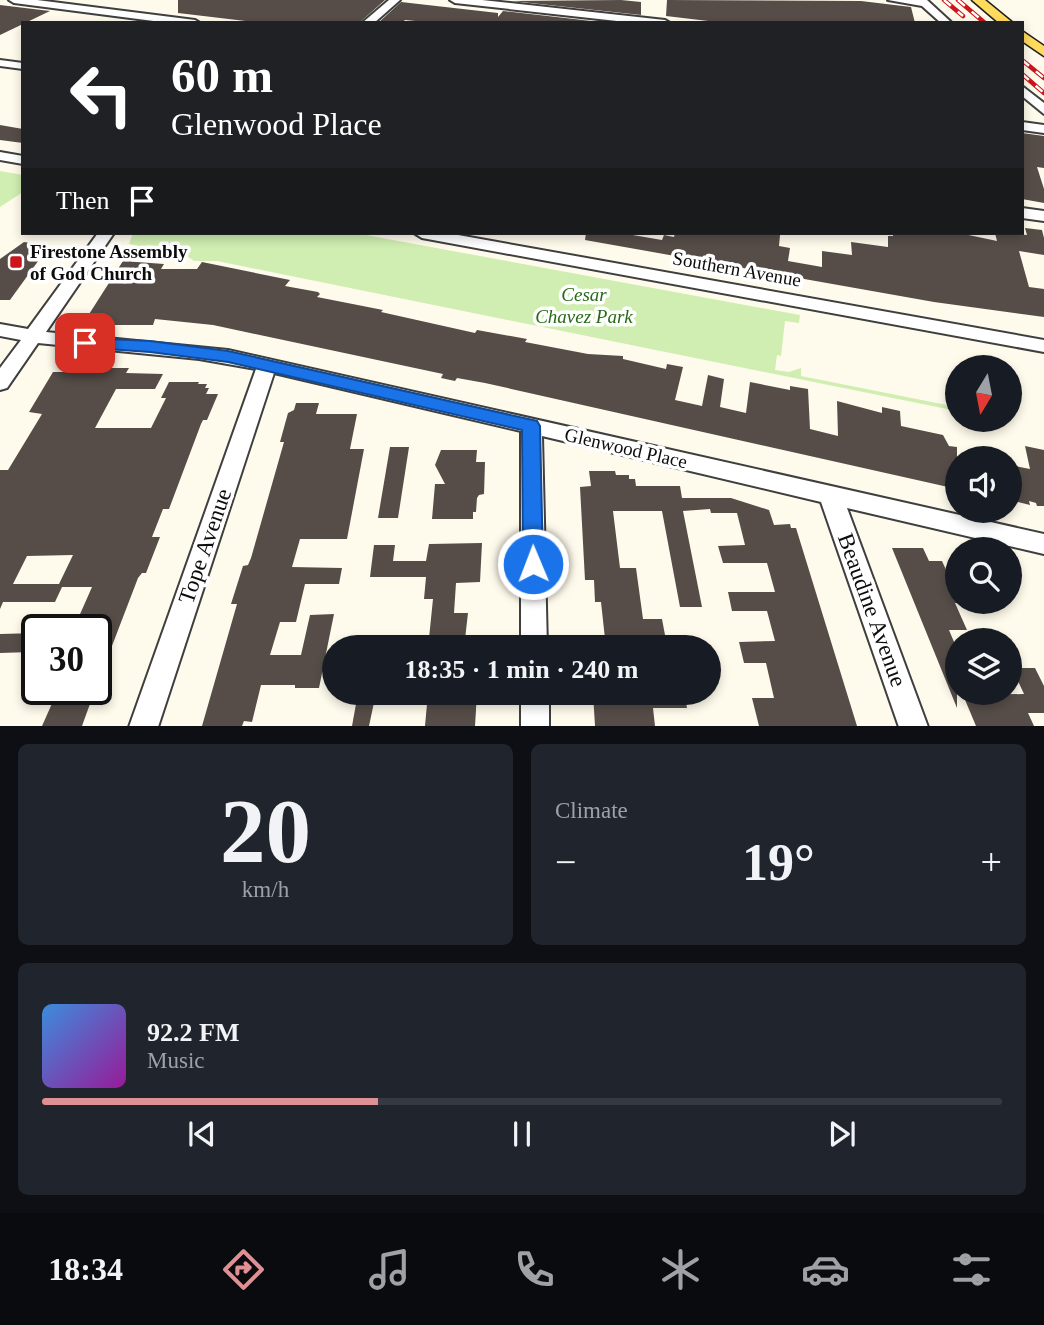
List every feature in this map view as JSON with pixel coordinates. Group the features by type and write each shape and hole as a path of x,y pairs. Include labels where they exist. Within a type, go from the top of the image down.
{"main road":[{"path":"978,0 1004,21"},
{"path":"1033,40 1044,52"}],"street":[{"path":"13,0 179,21"},
{"path":"369,21 395,0"},
{"path":"455,0 646,21"},
{"path":"892,0 923,2 945,21"},
{"path":"0,63 21,66"},
{"path":"1024,92 1044,110"},
{"path":"1024,126 1044,128"},
{"path":"0,156 21,160"},
{"path":"1024,213 1044,216"},
{"path":"0,383 101,235"},
{"name":"Southern Avenue","path":"433,235 1044,346"},
{"name":"Glenwood Place","path":"0,330 63,342 187,351 267,365 1044,544"},
{"name":"Tope Avenue","path":"143,726 267,365"},
{"path":"531,426 534,635"},
{"name":"Beaudine Avenue","path":"830,494 914,726"},
{"path":"535,705 535,726"}],"green space":[{"path":"0,171 21,175 21,193 0,207"},
{"name":"Cesar Chavez Park","path":"132,235 366,235 800,315 799,323 785,321 781,356 777,355 775,370 789,372 801,368 801,376 945,405 945,409 217,261 194,261 187,256 129,244"}],"building":[{"path":"178,0 385,0 361,21 245,21 178,13"},
{"path":"667,0 861,1 911,7 914,21 708,21 666,16"},
{"path":"512,1 641,2 641,15"},
{"path":"401,2 498,13 498,17 503,11 591,21 405,20 380,21"},
{"path":"0,5 50,11 29,21 21,21 21,25 0,35"},
{"path":"0,125 21,129 21,143 0,140"},
{"path":"1024,133 1044,136 1044,168 1037,167 1044,189 1044,203 1024,199"},
{"path":"1025,228 1042,230 1044,238 1044,255 1019,251 1029,287 1044,289 1044,317 934,302 585,240 586,235 633,235 662,240 664,235 780,235 779,246 790,248 788,261 822,267 822,251 852,255 851,242 888,247 888,236 893,235 968,235 997,241 996,235 1027,235"},
{"path":"24,242 49,246 10,300 0,300 0,259"},
{"path":"123,261 164,264 161,269 197,269 202,262 290,280 285,286 318,292 320,294 317,297 475,333 477,330 527,339 525,342 588,354 623,356 623,359 666,369 667,364 683,367 675,400 702,406 708,375 724,379 720,407 746,413 750,382 790,390 790,386 808,389 810,429 838,436 837,401 882,413 882,407 900,411 901,426 943,435 949,446 945,446 945,486 485,383 441,378 443,374 213,325 155,319 153,325 84,322"},
{"path":"82,368 129,368 126,373 163,374 155,389 116,389 95,428 151,428 166,398 161,398 169,382 199,382 198,384 207,384 205,388 209,388 206,394 218,394 207,420 203,420 201,424 169,509 163,509 152,537 160,537 146,573 142,573 138,578 112,646 112,614 80,614 92,587 62,587 55,602 3,602 0,609 0,470 8,470 42,414 29,412 53,372 80,372","holes":["73,555 59,584 13,584 27,556"]},
{"path":"296,403 319,403 316,414 357,414 350,449 364,449 347,539 300,539 292,567 342,568 339,584 305,584 296,622 280,622 270,655 301,655 310,615 334,614 330,635 322,635 322,673 319,688 261,685 252,722 244,721 242,726 202,726 237,604 231,604 243,566 248,565 251,558 284,442 280,442 288,413 294,410"},
{"path":"1025,446 1044,450 1044,506 1037,506 1029,501 1030,505 1022,503 1022,467 1030,469"},
{"path":"390,447 409,447 398,518 378,518"},
{"path":"441,450 477,450 476,462 485,462 484,494 477,498 473,519 432,519 435,484 445,484 435,465"},
{"path":"589,471 615,471 616,475 629,475 629,479 635,479 636,486 680,486 682,498 731,498 769,510 774,525 790,524 791,528 796,528 857,726 759,726 752,698 774,698 766,663 744,663 739,642 775,641 767,611 732,611 728,592 775,592 767,563 723,563 718,546 745,545 737,513 711,513 710,509 683,511 702,607 680,607 662,511 613,511 620,568 636,568 643,619 662,619 665,635 605,635 601,602 595,602 594,580 585,580 580,487 591,486"},
{"path":"482,543 480,582 456,583 454,613 468,613 465,635 429,635 433,599 424,599 426,577 370,577 374,545 395,545 393,561 426,561 429,544"},
{"path":"892,548 923,548 929,561 942,561 945,568 945,614 960,614 966,628 945,628 945,678"},
{"path":"21,633 21,652 0,653 0,634"},
{"path":"1022,668 1035,668 1044,686 1044,713 1028,713 1034,726 976,726 967,705 1022,705"},
{"path":"51,705 90,705 82,726 42,726"},
{"path":"356,705 373,705 369,726 352,726"},
{"path":"427,705 476,705 475,726 425,726"},
{"path":"594,705 686,705 687,708 653,708 655,726 595,726"}],"railway":[{"path":"944,0 963,16"},
{"path":"958,0 983,21"},
{"path":"1024,62 1044,78"},
{"path":"1024,76 1044,93"}],"place":[{"name":"Firestone Assembly of God Church","path":"16,262"}],"route":[{"path":"85,343 150,346 228,356 531,426 533,564"}]}
